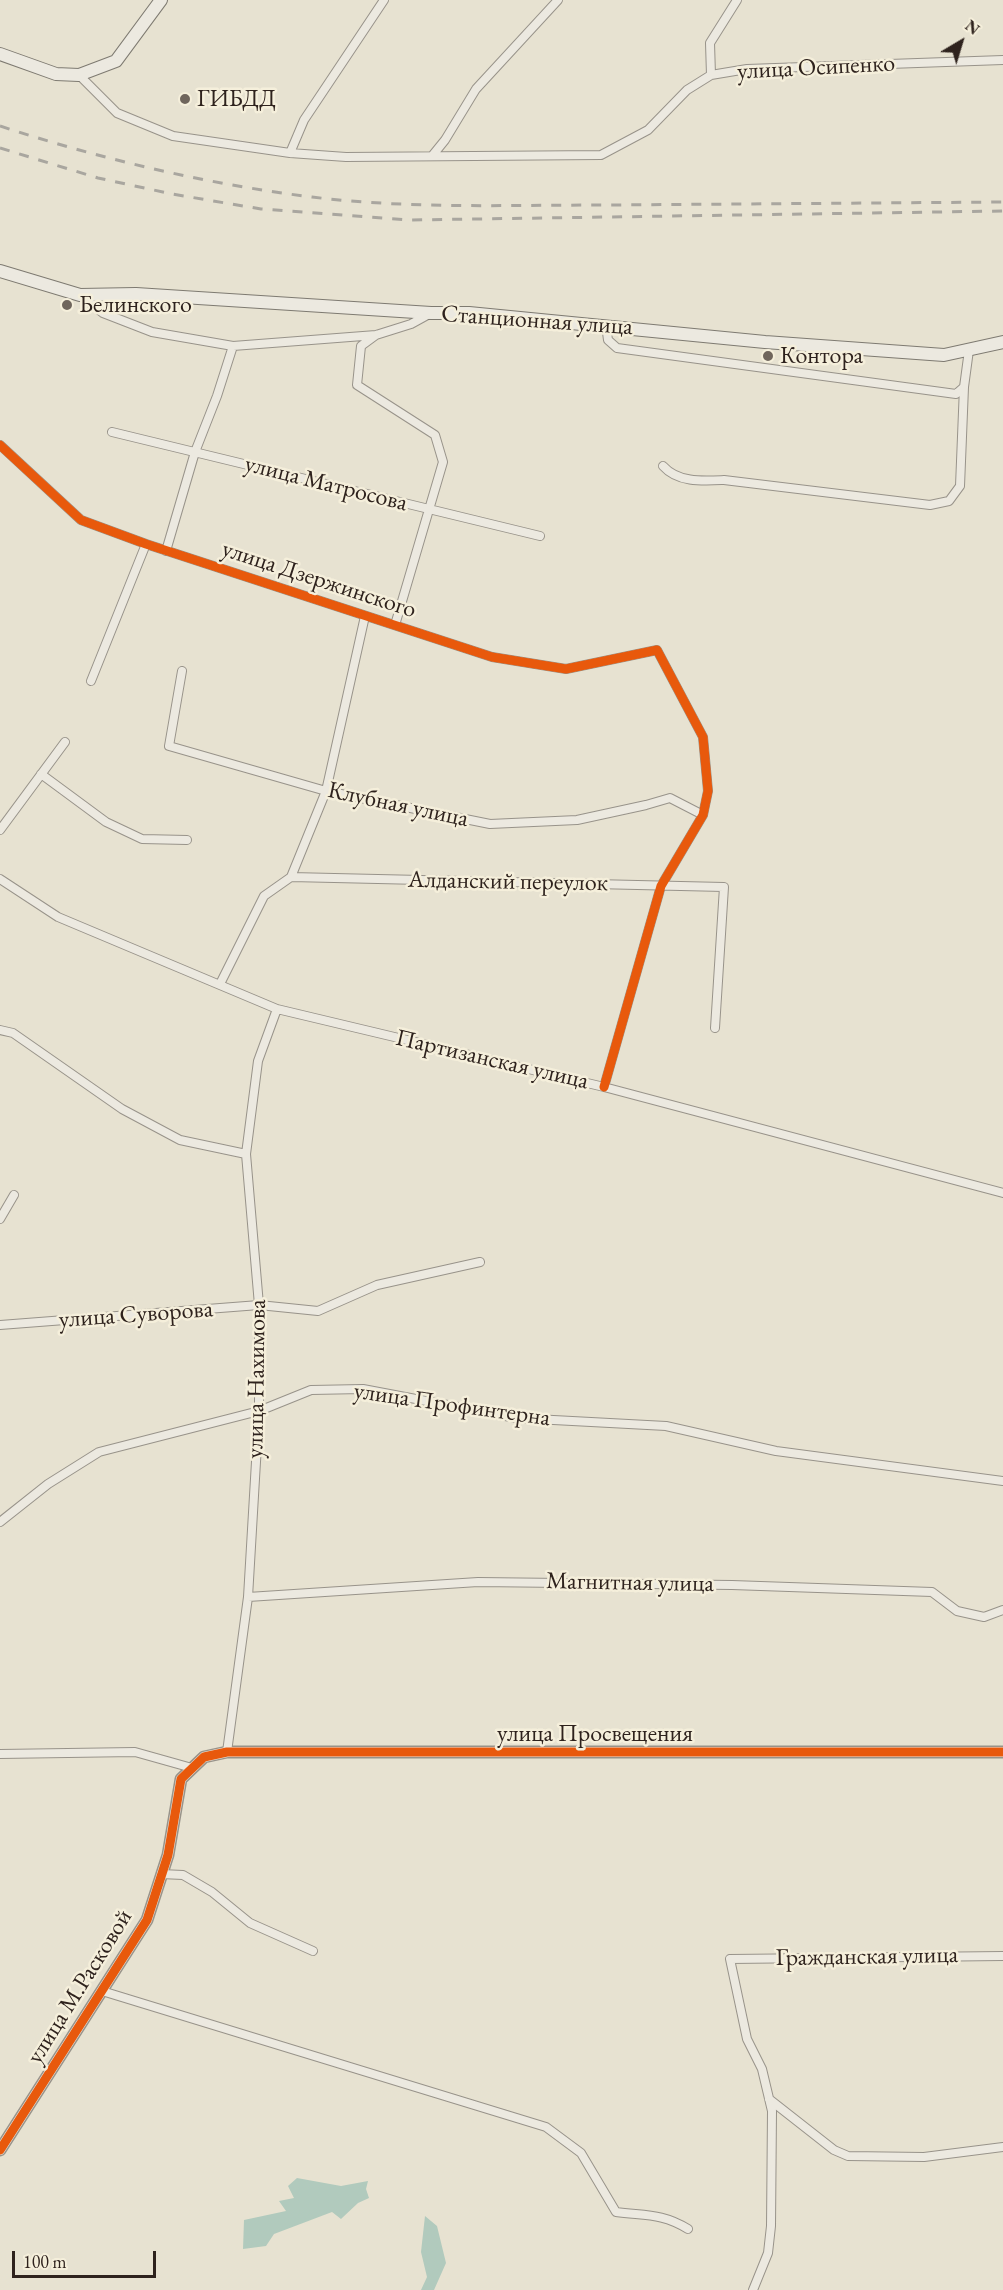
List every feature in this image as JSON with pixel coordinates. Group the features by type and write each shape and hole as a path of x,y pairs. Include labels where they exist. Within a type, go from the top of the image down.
{"main road":[{"path":"0,54 56,74 79,75 116,62 161,0"},
{"name":"Станционная улица","path":"0,271 75,294 136,294 431,313 469,313 765,342 944,355 1003,342"}],"street":[{"path":"290,153 304,120 384,0"},
{"path":"432,156 446,140 476,89 558,0"},
{"name":"улица Осипенко","path":"737,0 710,43 711,75 747,69 1003,60"},
{"path":"79,75 117,113 173,136 290,153 346,157 601,154 648,130 687,90 711,75"},
{"path":"75,294 103,313 152,332 233,346 376,335 411,324 431,313"},
{"path":"606,325 608,340 617,348 956,394 964,387"},
{"path":"376,335 361,346 357,385 435,435 443,462 395,625"},
{"path":"166,551 195,452 217,396 233,346"},
{"path":"663,466 668,472 694,481 724,480 930,505 949,501 960,486 964,387 969,350"},
{"name":"улица Матросова","path":"112,432 540,536"},
{"name":"улица Дзержинского","path":"0,445 81,520 166,551 492,657 566,669 657,650 702,737 708,791 703,815"},
{"path":"91,681 146,544"},
{"path":"220,984 264,896 291,877 326,791 365,616"},
{"name":"Клубная улица","path":"182,670 169,746 326,791 490,824 577,820 646,806 670,798 703,815"},
{"path":"0,830 65,742"},
{"path":"41,774 106,822 142,839 187,840"},
{"path":"604,1087 661,886 703,815"},
{"name":"Алданский переулок","path":"291,877 724,887 715,1028"},
{"name":"Партизанская улица","path":"0,879 58,917 277,1009 604,1087 1003,1193"},
{"name":"улица Нахимова","path":"227,1752 248,1597 260,1411 259,1305 246,1154 258,1061 277,1009"},
{"path":"0,1030 13,1033 122,1109 180,1140 246,1154"},
{"path":"0,1219 14,1195"},
{"name":"улица Суворова","path":"0,1325 259,1305 318,1311 377,1285 480,1262"},
{"name":"улица Профинтерна","path":"0,1522 48,1484 99,1452 260,1411 311,1390 363,1389 516,1418 666,1426 776,1451 1003,1481"},
{"name":"Магнитная улица","path":"248,1597 478,1582 726,1584 932,1592 957,1611 984,1617 1003,1610"},
{"path":"0,1754 135,1752 192,1768"},
{"name":"улица Просвещения","path":"192,1768 204,1757 227,1752 1003,1752"},
{"name":"улица М.Расковой","path":"0,2151 147,1920 168,1855 181,1779 192,1768"},
{"path":"162,1874 183,1875 212,1892 250,1923 313,1951"},
{"name":"Гражданская улица","path":"769,2099 762,2069 747,2039 730,1959 1003,1956"},
{"path":"102,1991 546,2127 581,2153 616,2212 645,2216 657,2215 673,2220 688,2229"},
{"path":"769,2099 834,2150 848,2156 924,2157 1003,2147"},
{"path":"753,2290 768,2253 771,2226 772,2111 769,2099"}],"shaded area":[{"path":"297,2178 341,2186 368,2181 366,2189 369,2198 358,2203 341,2219 332,2212 274,2234 266,2246 243,2249 244,2220 286,2211 279,2201 294,2198 288,2186"},
{"path":"425,2216 437,2226 446,2263 434,2290 421,2290 427,2277 421,2252"}],"railway":[{"path":"0,126 115,160 193,178 272,192 348,201 495,206 1003,202"},
{"path":"0,148 98,178 172,194 261,209 410,220 1003,211"}],"cycle path":[{"path":"0,445 81,520 146,544 492,657 566,669 657,650 703,737 708,791 703,815 661,886 604,1087"},
{"path":"0,2150 147,1920 168,1855 181,1779 204,1757 227,1752 1003,1752"}],"place":[{"name":"ГИБДД","path":"185,99"},
{"name":"Белинского","path":"67,305"},
{"name":"Контора","path":"768,356"}]}
